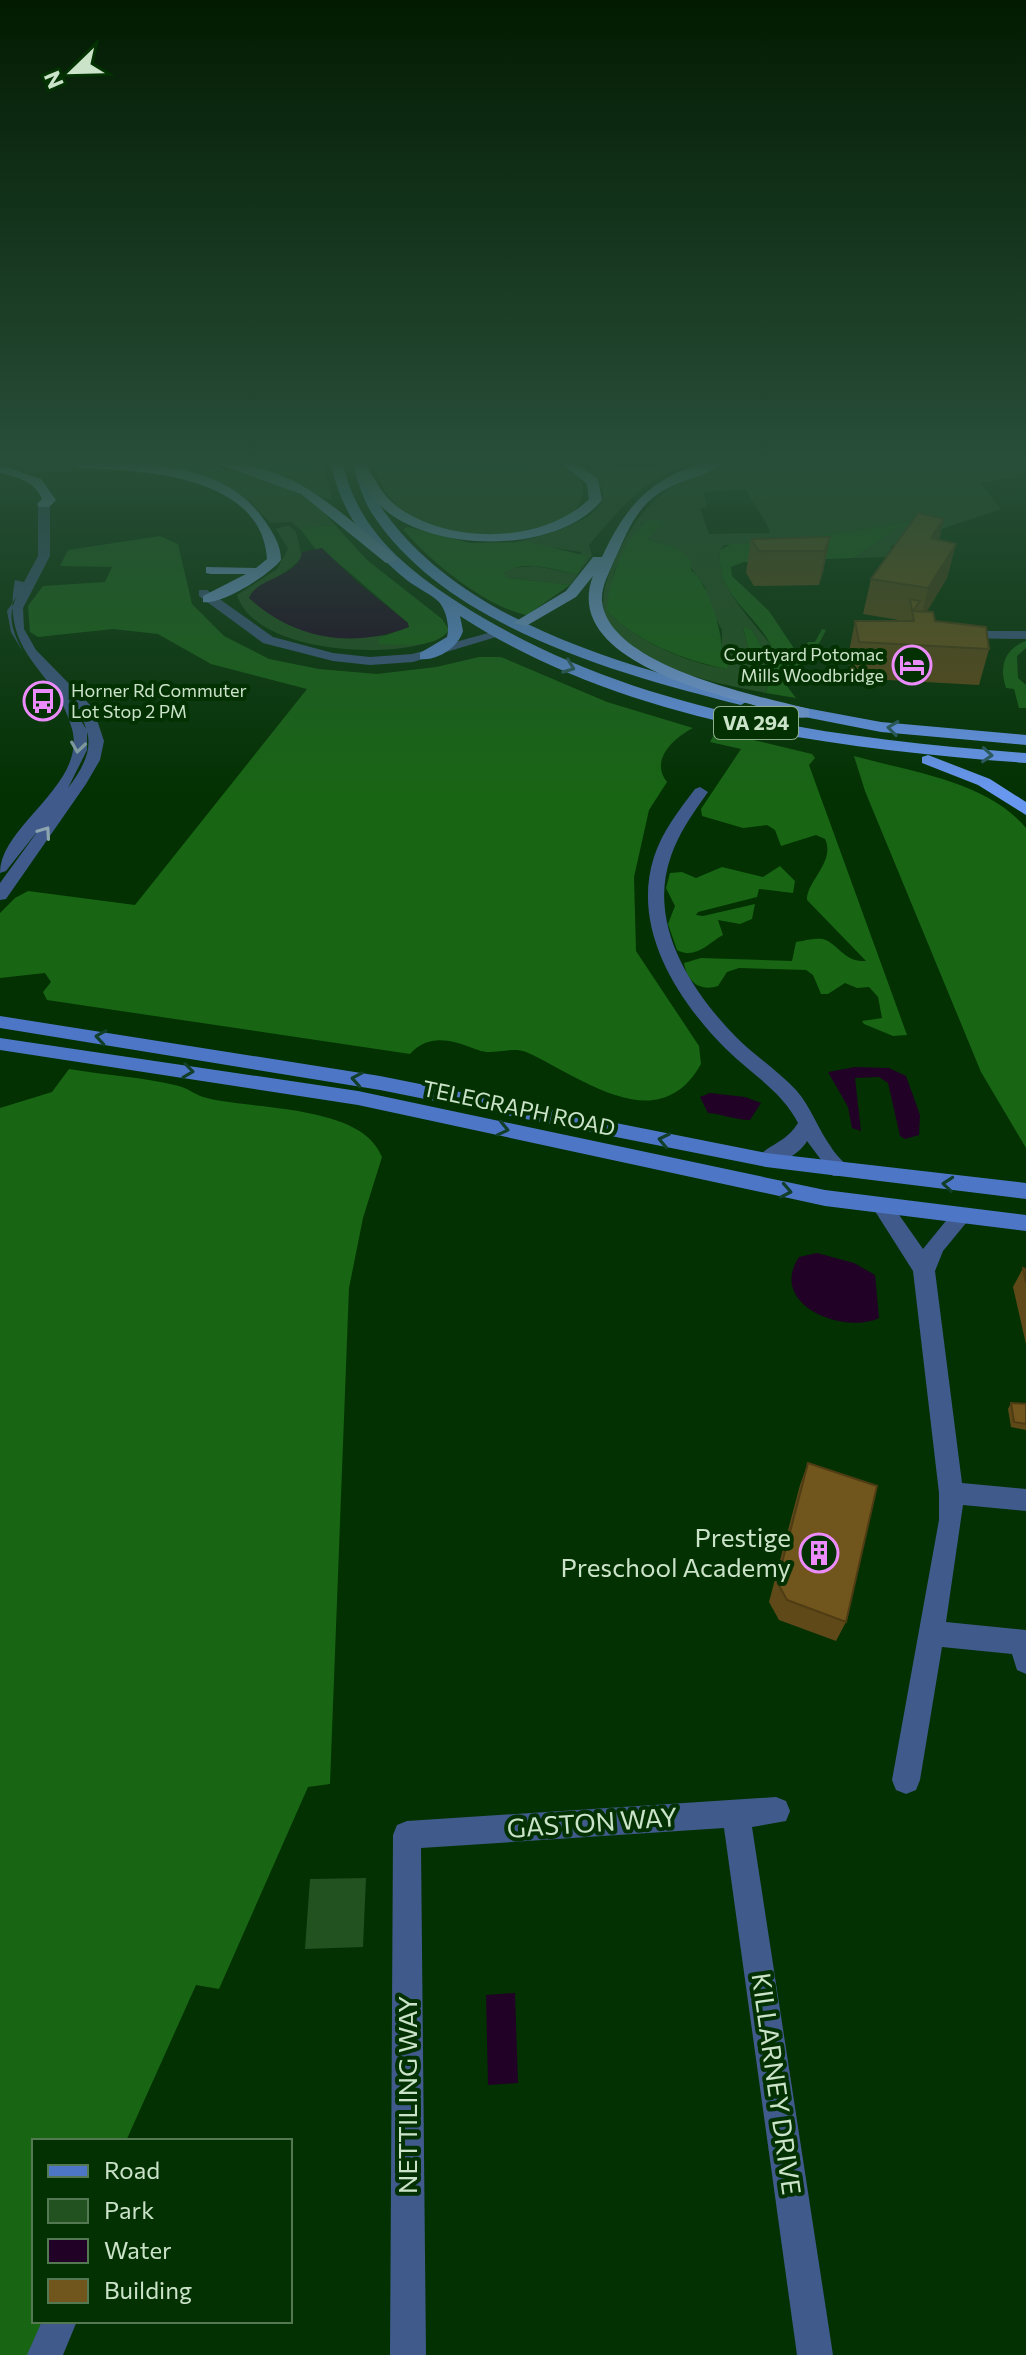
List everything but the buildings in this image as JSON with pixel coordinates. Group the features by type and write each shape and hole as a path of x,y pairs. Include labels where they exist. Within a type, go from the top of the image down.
{"highway":[{"path":"214,596 245,574"},
{"path":"214,596 254,574"},
{"name":"VA 294","path":"409,574 447,604 535,653 607,681 706,712 898,747 1026,758"},
{"name":"VA 294","path":"437,574 521,623 632,669 706,692 881,727 1026,740"},
{"path":"499,634 571,594 586,574"},
{"path":"603,574 595,597 599,618 618,642 670,672 803,713"},
{"path":"425,656 446,646 457,634 457,621 447,604"},
{"path":"786,729 950,766 999,790 1026,810"}],"main road":[{"name":"TELEGRAPH ROAD","path":"0,1022 380,1083 766,1160 1026,1191"},
{"name":"TELEGRAPH ROAD","path":"0,1044 358,1098 710,1175 883,1208 1026,1223"},
{"path":"710,1175 715,1151"}],"street":[{"path":"0,868 71,771 81,745 80,731 73,716 10,647 2,629 0,617 5,600 21,581 32,574"},
{"path":"0,895 79,784 93,760 97,741 88,711 20,637 17,608 35,574"},
{"path":"214,596 257,634 297,650 370,661 425,656 499,634"},
{"path":"946,633 1026,635"},
{"path":"700,792 673,834 660,867 657,912 665,945 701,1010 792,1097 822,1155 840,1171"},
{"path":"766,1160 796,1143 808,1123"},
{"path":"883,1208 908,1241 924,1271 951,1493 951,1520 906,1780"},
{"path":"924,1271 938,1243 961,1217"},
{"path":"951,1493 1026,1500"},
{"path":"932,1633 1025,1651"},
{"name":"GASTON WAY","path":"407,1835 776,1811"},
{"name":"KILLARNEY DRIVE","path":"736,1814 815,2355"},
{"name":"NETTILING WAY","path":"407,1835 408,2355"},
{"path":"45,2355 59,2323"}],"green space":[{"path":"109,574 185,574 192,604 224,636 269,659 319,669 377,674 436,667 479,657 501,657 607,702 693,728 666,750 661,766 667,782 649,810 634,877 636,951 699,1046 701,1064 683,1087 663,1098 641,1100 594,1087 520,1050 484,1052 442,1040 426,1043 410,1054 47,1000 43,992 51,982 45,973 0,978 0,913 15,898 28,891 135,905 307,689 211,664 158,634 113,629 38,637 30,632 28,606 43,586 105,582"},
{"path":"269,574 282,574 249,598 279,618 314,631 333,634 388,635 379,638 380,644 426,643 379,650 321,646 293,639 268,629 249,614 237,595"},
{"path":"351,574 385,574 442,619 449,630 435,641 426,643 379,644 379,638 408,627 408,623"},
{"path":"450,574 505,574 507,578 570,585 527,615 494,603"},
{"path":"503,574 575,574 570,585 507,578"},
{"path":"610,574 613,574 607,611 633,632 678,656 727,669 722,657 722,630 709,606 705,587 696,574 722,574 736,602 772,647 772,655 766,655 752,630 743,628 750,655 769,665 749,677 769,682 766,693 681,672 617,637 608,624 603,607"},
{"path":"614,574 695,574 714,610 727,669 662,649 633,632 607,611"},
{"path":"722,574 732,574 769,611 795,650 802,650 808,642 815,642 822,629 826,630 812,657 796,669 802,675 783,681 796,698 766,693 769,682 747,675 769,665 750,655 743,627 752,630 766,655 772,655 773,650"},
{"path":"1026,641 1026,648 1017,656 1018,678 1026,685 1026,708 1019,708 1014,689 1006,688 1003,666 1008,654"},
{"path":"716,731 812,754 815,758 809,765 907,1035 893,1036 864,1024 862,1021 882,1018 878,997 869,987 857,988 845,983 828,994 821,994 813,975 806,970 739,968 727,972 718,986 711,987 700,986 691,980 684,963 701,958 792,961 796,942 816,939 828,941 849,957 866,961 807,900 827,855 825,839 816,835 781,846 775,830 767,825 743,828 702,816 701,809 741,749 710,742"},
{"path":"854,756 923,773 969,789 1010,812 1026,828 1026,1148 981,1072 865,791"},
{"path":"780,866 795,881 793,893 759,889 757,897 698,912 696,915 703,916 755,904 752,919 740,924 718,920 723,935 702,949 690,953 677,950 668,924 675,906 666,888 670,873 682,872 696,878 722,867 763,877"},
{"path":"69,1069 166,1083 207,1098 330,1118 353,1127 371,1140 382,1157 363,1218 349,1288 330,1784 308,1787 219,1989 196,1985 127,2139 32,2139 32,2323 43,2323 28,2355 0,2355 0,1108 52,1092"},
{"path":"366,1878 363,1947 305,1949 310,1879"}],"water":[{"path":"282,574 349,574 409,627 366,638 324,636 304,631 266,612 249,598 261,585"},
{"path":"855,1067 889,1068 906,1076 920,1115 919,1135 905,1139 900,1136 888,1083 879,1077 855,1078 861,1131 852,1128 848,1107 828,1072"},
{"path":"710,1093 745,1097 761,1103 750,1120 708,1113 700,1097"},
{"path":"817,1253 854,1263 875,1275 879,1318 864,1322 830,1319 801,1302 793,1289 792,1274 799,1257"},
{"path":"515,1993 518,2083 488,2085 486,1995"}],"place":[{"name":"Courtyard Potomac Mills Woodbridge","path":"912,665"},
{"name":"Horner Rd Commuter Lot Stop 2 PM","path":"43,701"},
{"name":"Prestige Preschool Academy","path":"819,1553"}]}
